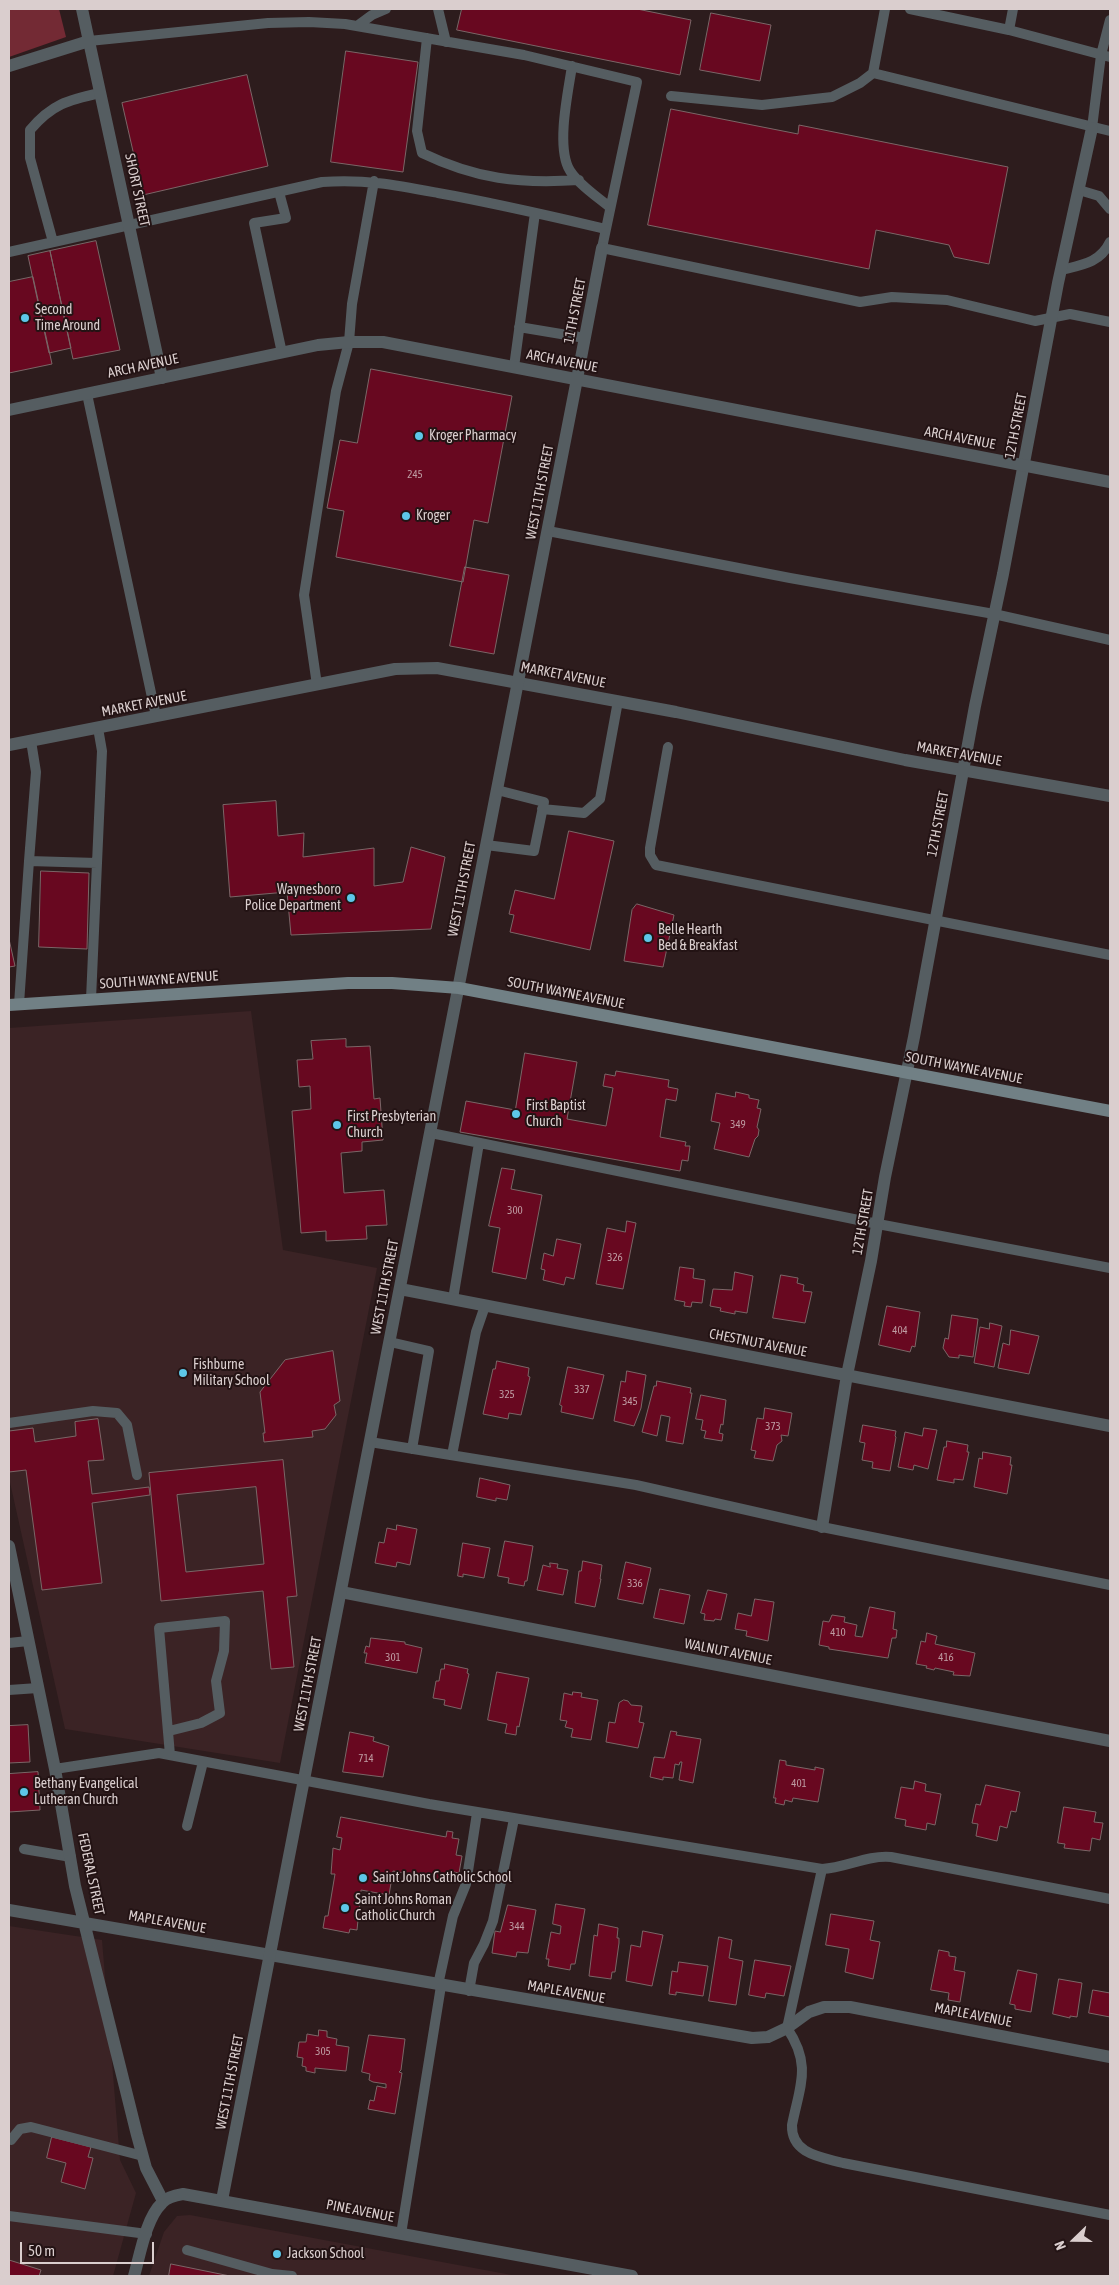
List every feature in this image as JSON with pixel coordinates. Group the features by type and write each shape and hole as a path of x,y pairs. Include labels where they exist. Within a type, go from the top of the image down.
{"main road":[{"name":"SOUTH WAYNE AVENUE","path":"14,1004 348,983 392,983 459,988 1110,1111"}],"street":[{"name":"SHORT STREET","path":"82,9 162,378"},
{"path":"9,66 89,41"},
{"name":"12TH STREET","path":"822,1527 847,1375 907,1072 964,770 974,706 1024,466 1061,270 1092,128"},
{"name":"11TH STREET","path":"577,379 602,248"},
{"name":"ARCH AVENUE","path":"9,410 282,353 349,342 383,342 1110,482"},
{"name":"WEST 11TH STREET","path":"222,2200 577,379"},
{"name":"MARKET AVENUE","path":"9,745 395,669 416,667 438,668 618,701 905,760 1110,796"},
{"name":"CHESTNUT AVENUE","path":"400,1289 1110,1426"},
{"name":"FEDERAL STREET","path":"9,1546 14,1593 28,1641 55,1769 75,1886 146,2168 163,2201"},
{"name":"WALNUT AVENUE","path":"341,1592 1110,1740"},
{"name":"MAPLE AVENUE","path":"9,1910 469,1991 752,2038 768,2037 787,2028 809,2012 824,2006 850,2007 1110,2057"},
{"name":"PINE AVENUE","path":"163,2201 172,2196 183,2194 222,2200 632,2276"},
{"path":"134,2276 154,2213 163,2201"}],"lane":[{"path":"357,26 372,15 386,9"},
{"path":"438,9 446,42"},
{"path":"671,96 762,105 832,96 860,83 873,73 885,9"},
{"path":"910,9 1009,30 1106,56"},
{"path":"1009,30 1013,9"},
{"path":"1092,128 1106,56 1110,20"},
{"path":"89,41 268,22 309,22 357,26 524,55 637,82 602,248 860,302 892,297 947,300 1035,321 1070,314 1110,322"},
{"path":"427,38 417,131 422,153 448,166 489,178 551,182 579,180"},
{"path":"572,66 563,136 568,168 589,191 610,207"},
{"path":"873,73 1110,132"},
{"path":"53,242 30,158 30,130 44,114 70,100 100,93"},
{"path":"9,252 322,182 374,181 490,202 606,230"},
{"path":"317,685 304,595 336,391 349,342 352,304 374,181"},
{"path":"1079,190 1099,196 1110,209"},
{"path":"279,192 286,218 254,223 282,353"},
{"path":"514,367 535,213"},
{"path":"1061,270 1089,264 1105,253 1110,242"},
{"path":"519,328 585,338"},
{"path":"87,394 156,716"},
{"path":"548,531 790,578 994,614 1110,640"},
{"path":"542,809 584,813 600,798 618,701"},
{"path":"90,999 102,751 98,728"},
{"path":"14,1004 36,772 31,741"},
{"path":"668,747 650,848 650,856 656,865 1110,955"},
{"path":"486,846 534,850 544,802 497,790"},
{"path":"29,861 97,863"},
{"path":"431,1133 878,1224 1110,1268"},
{"path":"454,1300 479,1143"},
{"path":"452,1455 476,1332 485,1306"},
{"path":"390,1342 429,1351 412,1449"},
{"path":"9,1423 93,1411 117,1413 127,1426 137,1475"},
{"path":"370,1442 636,1485 822,1527 1110,1585"},
{"path":"169,1731 201,1723 220,1713 216,1681 224,1651 225,1621 159,1628 170,1755"},
{"path":"9,1643 28,1641"},
{"path":"9,1690 38,1688"},
{"path":"55,1769 159,1753 304,1782 477,1813 822,1869 839,1868 866,1858 891,1857 1110,1899"},
{"path":"187,1826 203,1762"},
{"path":"401,2234 439,1985 453,1916 466,1884 477,1813"},
{"path":"469,1991 474,1962 484,1944 493,1921 514,1819"},
{"path":"24,1849 70,1857"},
{"path":"822,1869 787,2028 798,2044 802,2056 803,2069 791,2133 796,2144 803,2151 843,2163 1110,2215"},
{"path":"11,2140 20,2129 31,2126 143,2156"},
{"path":"9,2216 147,2234"},
{"path":"187,2250 272,2275 292,2276"}],"shaded area":[{"path":"9,9 59,9 66,37 9,57"},
{"name":"Fishburne Military School","path":"251,1011 283,1250 377,1268 280,1763 65,1729 9,1478 9,1028"},
{"path":"9,1926 102,1940 120,2160 136,2193 113,2276 9,2276"},
{"name":"Jackson School","path":"190,2215 517,2276 149,2276 164,2232 177,2216"}],"building":[{"path":"462,9 637,9 691,20 680,75 457,30"},
{"path":"711,13 771,25 760,81 700,70"},
{"path":"346,51 418,62 403,172 331,162"},
{"path":"247,75 268,166 143,195 122,103"},
{"path":"671,109 798,134 799,125 1008,167 989,264 954,257 949,245 876,230 869,269 648,225"},
{"path":"96,241 120,350 73,359 50,251"},
{"path":"50,251 71,348 49,353 28,256"},
{"name":"Second Time Around","path":"33,277 52,364 9,373 9,282"},
{"path":"371,369 512,396 488,523 474,520 463,582 336,557 344,511 327,508 340,440 357,443"},
{"path":"465,567 509,575 494,654 450,646"},
{"path":"276,801 278,836 304,833 303,857 374,848 374,886 403,882 411,847 445,857 431,929 291,935 287,892 230,897 223,805"},
{"path":"569,831 614,841 590,950 510,932 514,915 509,914 515,890 554,899"},
{"path":"41,871 89,873 87,949 39,947"},
{"name":"Belle Hearth Bed & Breakfast","path":"637,904 674,915 663,967 624,961 632,910"},
{"path":"9,939 15,966 9,967"},
{"name":"First Presbyterian Church","path":"346,1039 346,1047 370,1046 374,1099 380,1098 383,1140 362,1142 362,1151 341,1153 344,1193 384,1190 387,1225 366,1226 367,1239 326,1241 326,1231 301,1233 292,1111 311,1109 310,1086 299,1087 297,1060 313,1059 311,1041"},
{"name":"First Baptist Church","path":"525,1053 577,1062 567,1119 606,1126 613,1088 603,1086 605,1074 615,1076 616,1071 669,1080 668,1087 678,1089 676,1101 666,1099 660,1137 686,1142 685,1146 690,1146 688,1161 682,1160 680,1171 460,1132 466,1101 515,1110"},
{"path":"736,1092 759,1100 757,1108 761,1109 757,1127 759,1130 758,1136 755,1139 749,1157 714,1149 720,1123 711,1121 716,1093 735,1097"},
{"path":"502,1168 515,1170 511,1189 542,1195 526,1279 492,1272 500,1228 489,1226"},
{"path":"627,1221 636,1223 623,1289 596,1284 607,1228 625,1232"},
{"path":"557,1239 581,1244 574,1279 566,1277 564,1285 543,1280 545,1270 541,1269 544,1253 553,1256"},
{"path":"680,1267 694,1269 693,1278 705,1280 702,1303 692,1302 691,1307 684,1306 685,1302 675,1300"},
{"path":"735,1272 753,1276 747,1313 735,1311 735,1314 720,1311 721,1308 710,1306 713,1289 732,1290"},
{"path":"781,1275 798,1278 797,1283 804,1285 803,1291 812,1292 805,1323 773,1318"},
{"path":"887,1306 920,1312 915,1347 912,1346 910,1352 879,1345"},
{"path":"952,1315 978,1319 973,1357 959,1355 959,1358 949,1357 943,1348 945,1338 948,1339"},
{"path":"990,1323 1002,1326 994,1367 974,1363 980,1327 989,1329"},
{"path":"1011,1330 1039,1336 1029,1374 998,1368 1003,1343 1009,1345"},
{"path":"333,1351 340,1401 334,1405 336,1415 325,1429 312,1431 313,1437 264,1442 263,1433 265,1433 260,1392 285,1360"},
{"path":"497,1361 529,1368 528,1376 530,1377 521,1415 509,1413 508,1419 483,1414 493,1369 495,1369"},
{"path":"568,1367 604,1375 593,1419 561,1412 562,1406 560,1405"},
{"path":"627,1371 646,1375 641,1408 634,1426 614,1421 621,1381 625,1382"},
{"path":"657,1381 691,1388 690,1393 692,1393 683,1444 666,1441 670,1417 661,1415 657,1436 642,1432"},
{"path":"701,1395 726,1400 723,1425 721,1424 719,1433 723,1434 722,1441 704,1438 706,1431 701,1430 703,1420 696,1419"},
{"path":"765,1408 792,1413 788,1436 781,1435 782,1441 777,1445 773,1461 754,1458 756,1451 751,1450 757,1418 763,1419"},
{"path":"98,1419 104,1460 88,1461 92,1494 149,1487 150,1495 92,1503 102,1583 42,1590 26,1470 9,1472 9,1431 33,1428 35,1442 76,1436 75,1422"},
{"path":"863,1425 896,1431 890,1471 872,1468 873,1462 862,1460 865,1443 860,1442"},
{"path":"924,1428 937,1430 928,1469 914,1465 913,1470 898,1467 905,1432 922,1436"},
{"path":"947,1441 968,1445 967,1452 969,1452 963,1480 954,1479 954,1483 937,1480"},
{"path":"983,1452 1011,1457 1010,1465 1012,1465 1007,1494 974,1487 979,1458 982,1459"},
{"path":"283,1460 297,1596 287,1597 294,1667 271,1669 263,1591 161,1601 149,1473","holes":["256,1487 264,1564 186,1572 177,1495"]},
{"path":"480,1478 510,1485 507,1500 496,1498 496,1501 477,1497"},
{"path":"397,1525 417,1529 410,1565 397,1562 396,1567 375,1563 379,1542 384,1543 387,1528 396,1530"},
{"path":"505,1541 533,1546 527,1581 525,1581 524,1586 508,1583 509,1578 498,1576"},
{"path":"463,1543 490,1548 484,1578 463,1574 463,1577 458,1576"},
{"path":"583,1561 602,1565 595,1607 575,1603 579,1571 581,1571"},
{"path":"626,1562 651,1568 643,1604 618,1599"},
{"path":"550,1563 558,1564 557,1568 568,1570 563,1595 537,1590 543,1565 550,1567"},
{"path":"660,1589 690,1595 684,1624 654,1618"},
{"path":"708,1590 727,1594 721,1620 704,1620 705,1614 701,1613"},
{"path":"755,1599 774,1602 768,1641 746,1636 747,1631 735,1629 738,1613 751,1616"},
{"path":"870,1607 895,1612 893,1629 897,1630 896,1638 892,1638 888,1658 829,1649 829,1647 819,1645 823,1621 829,1622 832,1615 845,1617 844,1622 857,1625 855,1636 862,1637"},
{"path":"927,1633 937,1636 935,1644 975,1653 970,1676 953,1675 954,1672 935,1668 934,1670 926,1668 927,1666 916,1664 921,1641 925,1642"},
{"path":"371,1638 405,1642 405,1644 422,1648 417,1673 365,1663 367,1653 364,1653 366,1646 369,1647"},
{"path":"445,1664 468,1669 467,1673 469,1674 461,1709 444,1705 445,1700 433,1698 436,1681 439,1681 441,1669 444,1669"},
{"path":"497,1672 529,1678 516,1735 505,1733 507,1724 488,1720"},
{"path":"573,1692 582,1693 581,1697 598,1700 591,1740 571,1737 573,1729 565,1727 567,1721 560,1720 564,1693 572,1695"},
{"path":"624,1700 628,1701 631,1705 642,1706 639,1722 644,1723 638,1748 606,1742 609,1722 615,1723 619,1703"},
{"path":"28,1725 30,1762 9,1763 9,1726"},
{"path":"671,1731 677,1732 676,1735 701,1739 693,1783 679,1780 682,1762 679,1765 675,1764 673,1778 663,1777 663,1780 650,1777 654,1757 664,1758"},
{"path":"350,1732 374,1737 373,1741 389,1746 383,1777 343,1772"},
{"path":"780,1760 786,1761 786,1765 815,1770 815,1767 824,1769 818,1802 793,1798 792,1802 785,1800 784,1805 775,1803 776,1798 774,1798"},
{"name":"Bethany Evangelical Lutheran Church","path":"38,1772 40,1810 9,1812 9,1774"},
{"path":"915,1781 926,1784 925,1791 941,1794 935,1825 927,1823 926,1830 905,1826 906,1820 895,1818 901,1787 913,1789"},
{"path":"986,1785 1020,1792 1016,1812 1011,1811 1007,1828 1000,1826 997,1841 976,1836 978,1824 972,1823 976,1804 980,1805"},
{"path":"1064,1807 1096,1812 1094,1822 1103,1823 1100,1840 1092,1838 1090,1851 1064,1848 1065,1844 1058,1843"},
{"name":"Saint Johns Catholic School","path":"341,1817 446,1837 447,1831 453,1832 452,1838 459,1839 456,1855 462,1856 459,1873 454,1872 452,1882 393,1871 389,1895 361,1890 357,1930 350,1929 349,1933 323,1928 325,1916 328,1916 335,1874 331,1874 333,1848 340,1850 342,1838 337,1837"},
{"path":"556,1904 585,1909 575,1964 571,1964 570,1970 548,1966 549,1959 546,1959 551,1932 560,1934 561,1926 553,1924"},
{"path":"508,1905 536,1910 528,1953 517,1952 516,1957 492,1953 495,1931 500,1932"},
{"path":"831,1914 874,1921 870,1940 880,1942 873,1979 845,1972 849,1949 826,1945"},
{"path":"599,1924 618,1928 617,1938 619,1938 619,1943 615,1972 612,1972 611,1979 589,1976 594,1935 597,1936"},
{"path":"643,1931 663,1935 652,1986 626,1981 631,1945 640,1947"},
{"path":"719,1937 732,1940 729,1958 743,1961 736,2005 709,2001"},
{"path":"939,1950 949,1952 949,1956 956,1957 954,1970 965,1972 960,2002 948,2000 949,1993 931,1990"},
{"path":"755,1960 791,1966 784,1996 766,1993 765,1998 749,1995"},
{"path":"679,1962 708,1966 703,1996 676,1992 676,1995 669,1994 672,1971 677,1972"},
{"path":"1018,1970 1037,1974 1031,2012 1015,2009 1015,2005 1010,2004"},
{"path":"1059,1979 1082,1983 1077,2017 1070,2016 1070,2018 1053,2014"},
{"path":"1093,1990 1110,1993 1110,2017 1089,2013"},
{"path":"319,2030 327,2031 327,2037 337,2039 336,2045 349,2047 346,2071 315,2068 315,2073 306,2071 306,2067 302,2066 303,2058 297,2057 299,2042 306,2042 307,2034 318,2036"},
{"path":"369,2035 405,2039 401,2070 399,2072 402,2073 395,2114 368,2109 370,2100 374,2101 377,2086 386,2088 386,2084 369,2080 370,2074 362,2072"},
{"path":"52,2137 91,2147 88,2157 93,2158 85,2189 61,2182 66,2163 47,2158"},
{"path":"9,2260 41,2270 39,2276 9,2276"},
{"path":"171,2264 230,2276 169,2276"}],"place":[{"name":"Second Time Around","path":"25,318"},
{"name":"Kroger Pharmacy","path":"419,436"},
{"name":"Kroger","path":"406,516"},
{"name":"Waynesboro Police Department","path":"351,898"},
{"name":"Belle Hearth Bed & Breakfast","path":"648,938"},
{"name":"First Baptist Church","path":"516,1114"},
{"name":"First Presbyterian Church","path":"337,1125"},
{"name":"Fishburne Military School","path":"183,1373"},
{"name":"Bethany Evangelical Lutheran Church","path":"24,1792"},
{"name":"Saint Johns Catholic School","path":"363,1878"},
{"name":"Saint Johns Roman Catholic Church","path":"345,1908"},
{"name":"Jackson School","path":"277,2254"}]}
